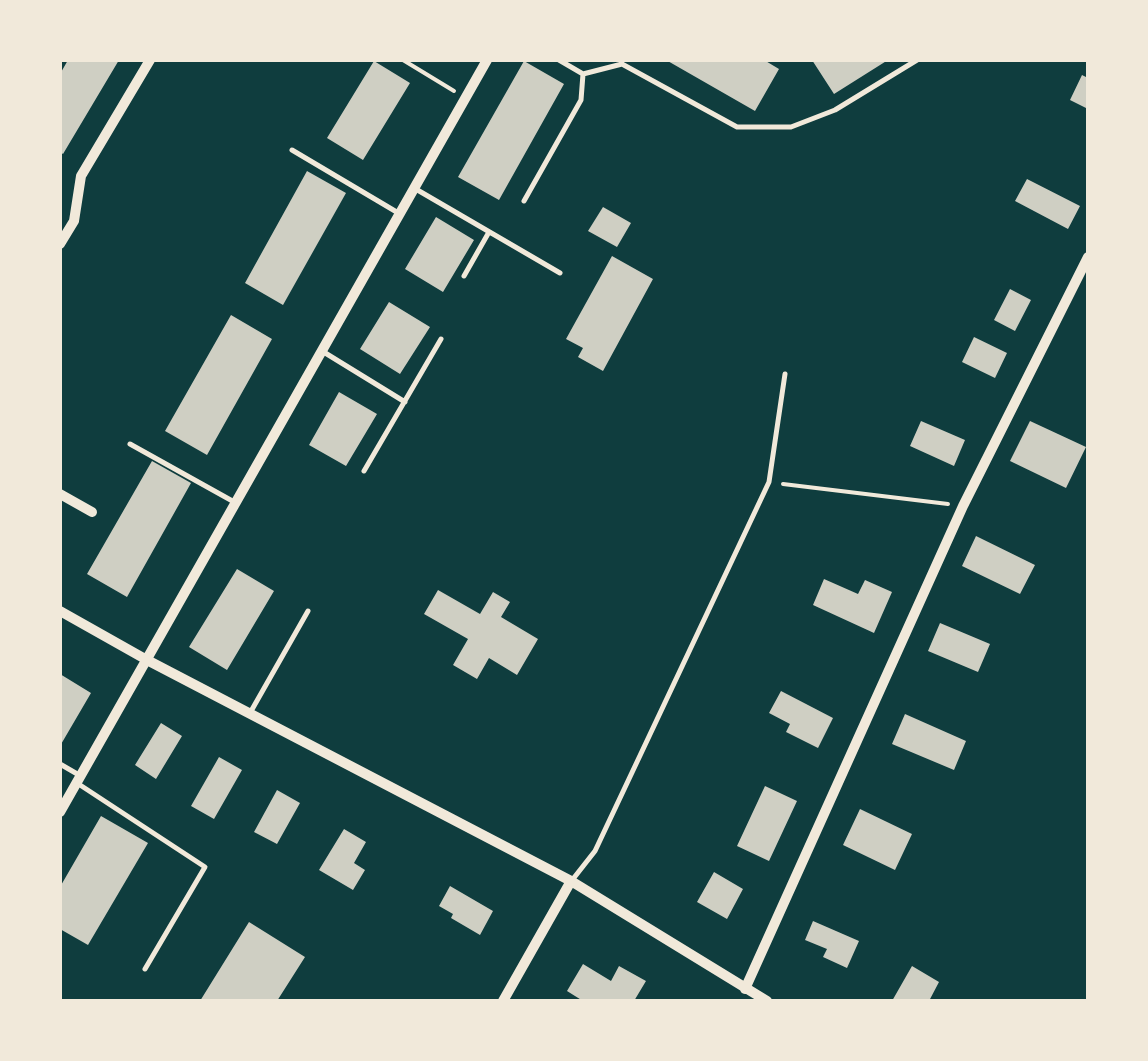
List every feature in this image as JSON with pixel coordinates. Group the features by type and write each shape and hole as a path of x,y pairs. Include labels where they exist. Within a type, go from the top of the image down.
{"street":[{"path":"60,244 74,221 81,176 150,60"},
{"path":"60,812 487,60"},
{"path":"746,988 963,506 1088,257"},
{"path":"60,494 92,512"},
{"path":"60,610 147,660 571,882 767,1001"},
{"path":"503,1001 571,882"}],"lane":[{"path":"559,60 583,74 622,64 738,127 792,127 835,110 917,60"},
{"path":"524,201 581,100 583,74"},
{"path":"292,150 400,214"},
{"path":"414,188 560,273"},
{"path":"464,276 489,232"},
{"path":"364,471 441,340"},
{"path":"322,351 405,402"},
{"path":"571,882 596,851 768,482 785,374"},
{"path":"130,444 236,503"},
{"path":"250,713 308,610"},
{"path":"60,764 205,866 145,969"}],"path":[{"path":"402,60 466,97"},
{"path":"768,482 963,506"}],"building":[{"path":"68,60 119,60 63,154 60,74"},
{"path":"666,60 764,60 779,69 755,111"},
{"path":"812,60 888,60 834,94"},
{"path":"374,61 410,83 363,160 327,138"},
{"path":"524,61 564,84 499,200 458,177"},
{"path":"1082,75 1088,78 1088,109 1070,100"},
{"path":"307,171 346,193 283,305 245,283"},
{"path":"1027,179 1080,206 1068,229 1015,201"},
{"path":"603,207 631,223 617,247 588,231"},
{"path":"436,217 474,240 443,292 405,269"},
{"path":"612,256 653,279 603,371 578,357 583,348 566,339"},
{"path":"1010,289 1031,300 1015,331 994,320"},
{"path":"389,302 430,327 400,374 360,349"},
{"path":"231,315 272,339 207,455 165,431"},
{"path":"974,337 1007,353 995,378 962,362"},
{"path":"339,392 377,414 346,466 309,445"},
{"path":"921,421 965,440 954,466 910,446"},
{"path":"1030,421 1086,447 1066,488 1010,461"},
{"path":"152,461 191,483 127,597 87,574"},
{"path":"976,536 1035,565 1020,594 962,566"},
{"path":"237,569 274,591 227,670 189,647"},
{"path":"824,579 858,594 865,580 892,592 874,633 813,605"},
{"path":"438,590 480,614 493,592 510,602 501,617 538,639 517,675 489,658 477,679 453,665 468,639 424,614"},
{"path":"940,623 990,644 978,672 928,651"},
{"path":"60,674 91,693 60,746"},
{"path":"781,691 833,718 818,748 786,732 790,724 769,713"},
{"path":"905,714 966,741 954,770 892,744"},
{"path":"161,723 182,736 156,779 135,765"},
{"path":"219,757 242,770 214,819 191,806"},
{"path":"765,786 797,801 769,861 737,846"},
{"path":"277,790 300,803 277,844 254,832"},
{"path":"860,809 912,834 895,870 843,845"},
{"path":"101,816 148,843 88,945 60,929 60,887"},
{"path":"344,829 366,842 354,863 365,870 353,890 319,870"},
{"path":"714,872 743,889 727,919 697,902"},
{"path":"450,886 493,911 480,935 439,906"},
{"path":"813,921 859,941 847,968 823,957 827,949 805,940"},
{"path":"249,922 305,957 277,1001 200,1001"},
{"path":"583,964 611,981 619,966 646,981 634,1001 583,1001 567,991"},
{"path":"912,966 939,982 929,1001 892,1001"}]}
